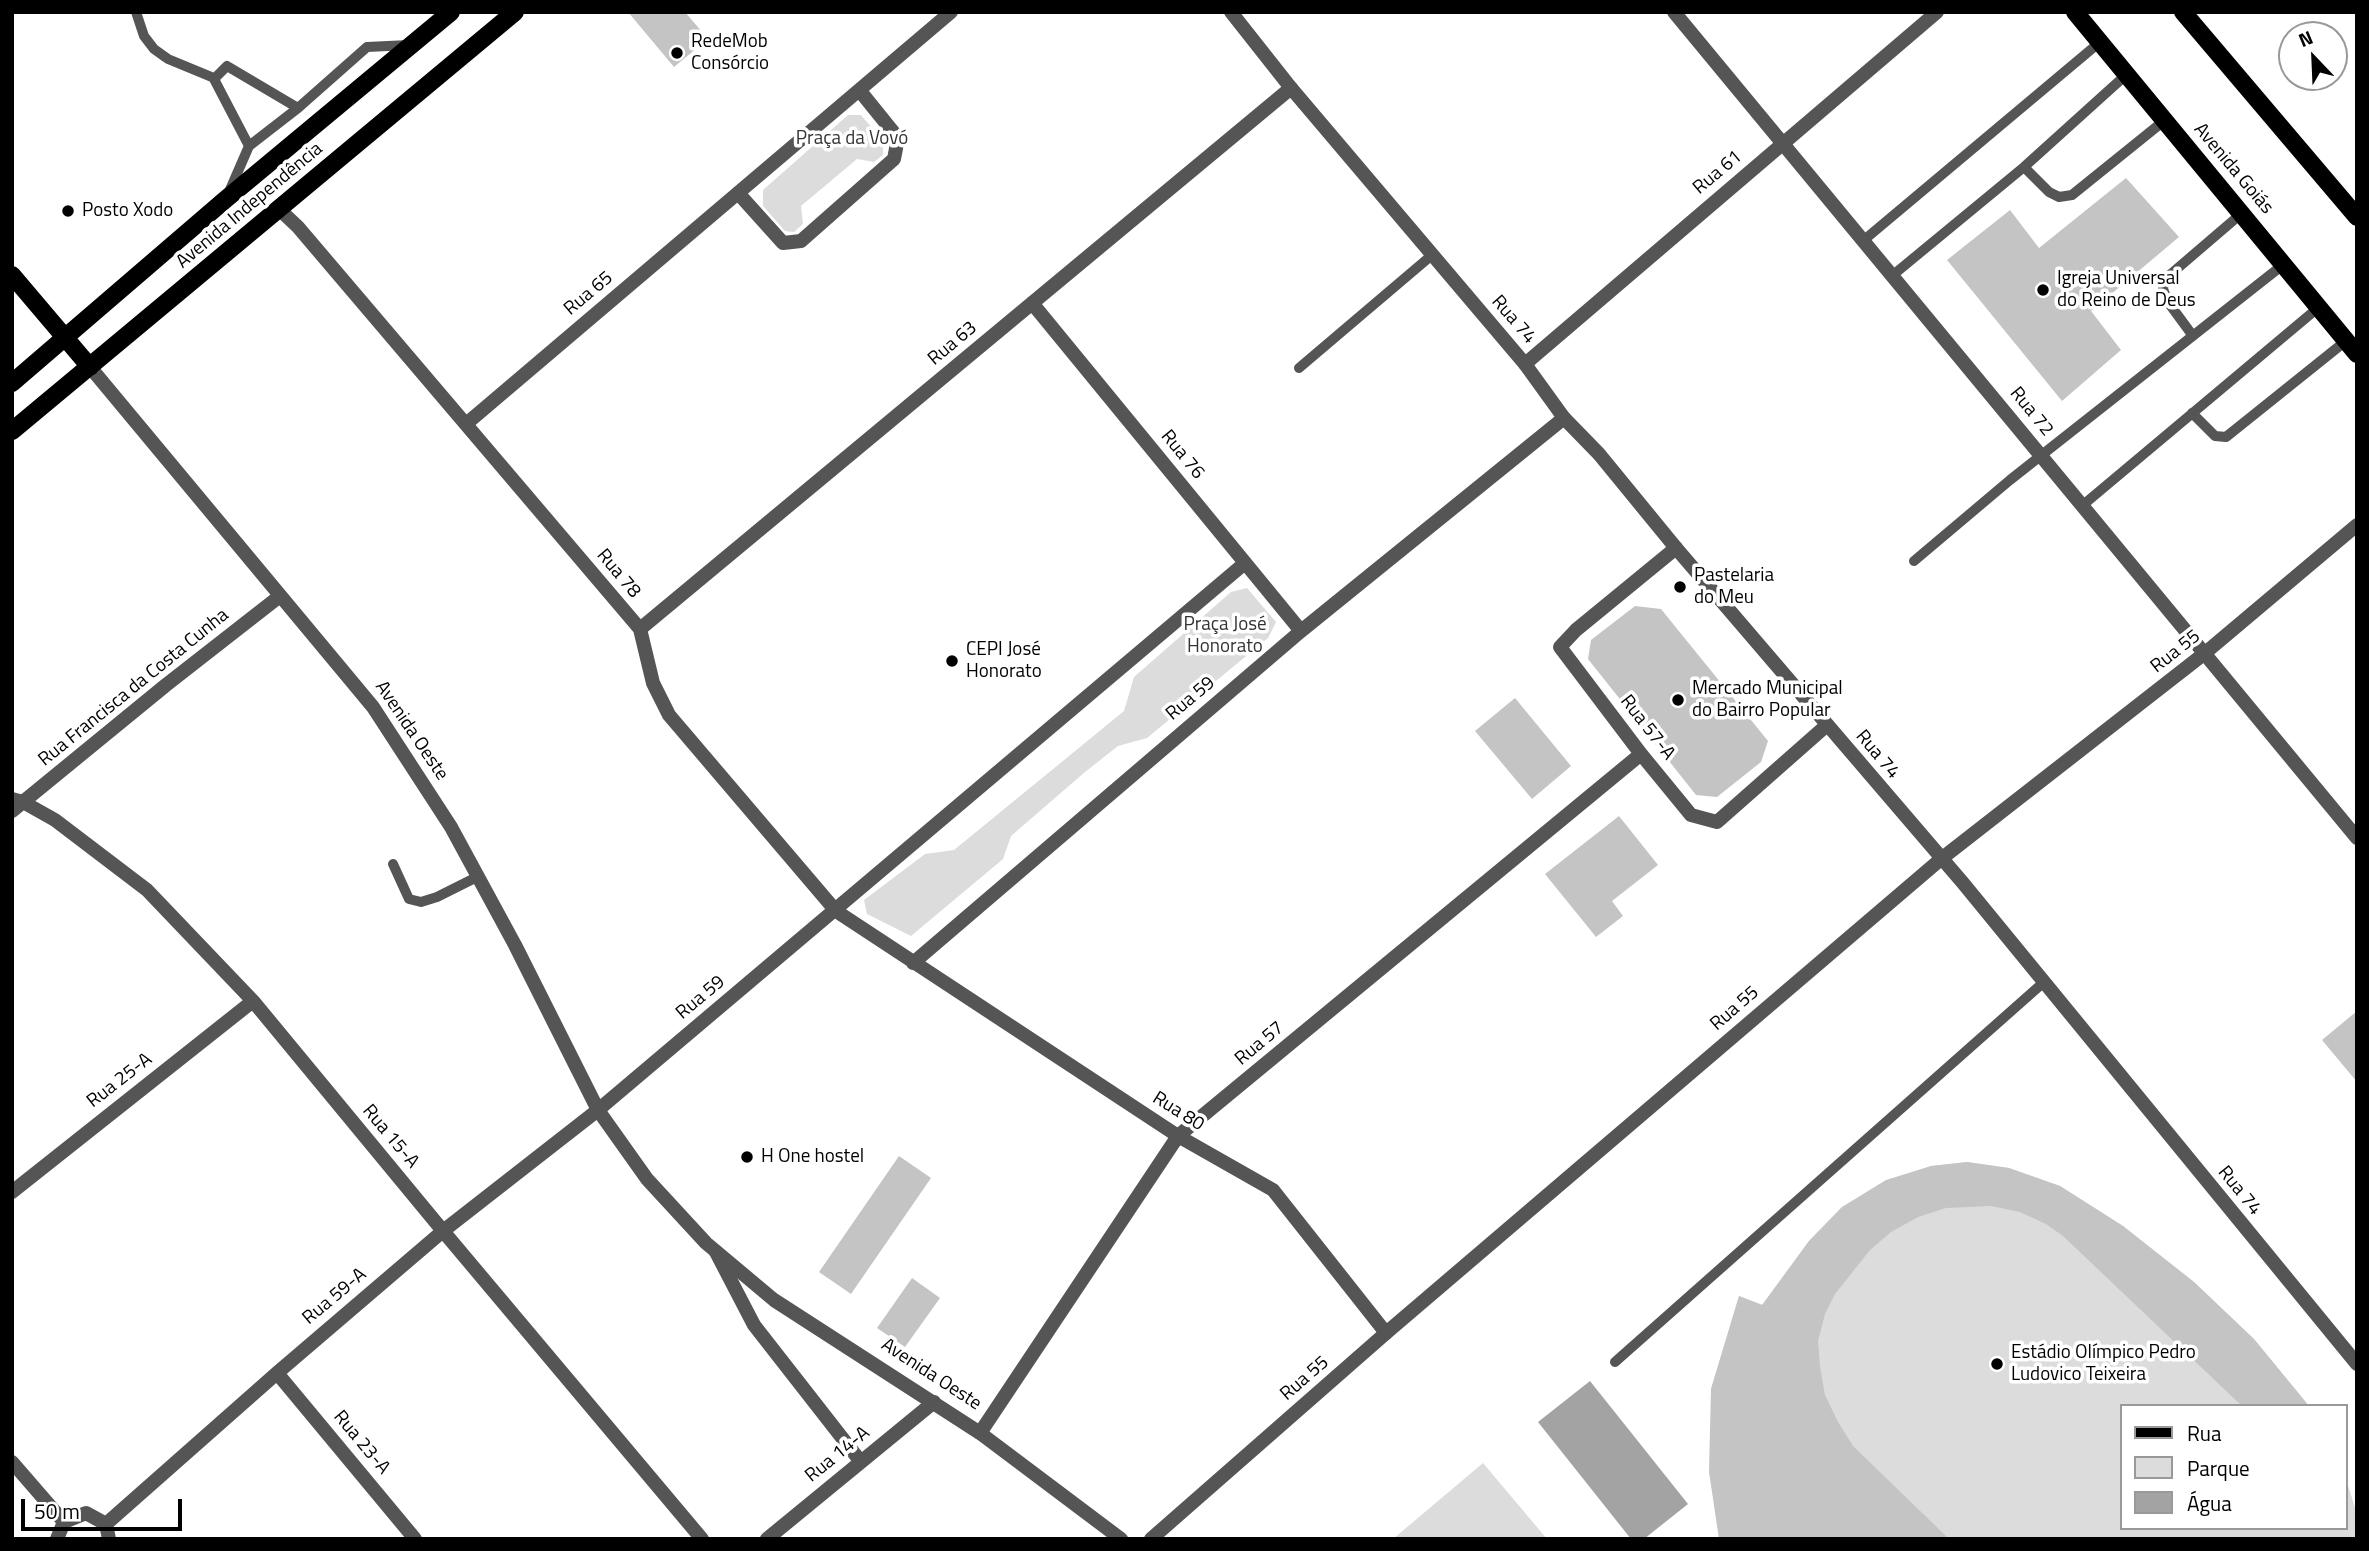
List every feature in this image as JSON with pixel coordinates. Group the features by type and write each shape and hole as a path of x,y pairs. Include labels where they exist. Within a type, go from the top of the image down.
{"main road":[{"name":"Avenida Independência","path":"12,383 226,199 451,12"},
{"name":"Avenida Independência","path":"12,431 514,12"},
{"name":"Avenida Goiás","path":"2075,12 2352,347"},
{"path":"2183,12 2357,217"},
{"name":"Avenida Oeste","path":"12,275 90,367"}],"street":[{"name":"Rua 65","path":"466,424 951,12"},
{"name":"Rua 74","path":"1231,12 1291,88 1525,364 1564,418 1599,454 1675,548 1941,859 2357,1364"},
{"name":"Rua 72","path":"1674,12 2357,838"},
{"name":"Rua 61","path":"1525,364 1937,12"},
{"name":"Rua 63","path":"640,629 1291,88"},
{"path":"738,193 783,243 801,240 894,159 898,138 860,91"},
{"name":"Rua 78","path":"279,209 640,629 653,683 669,715 836,911 913,963"},
{"name":"Rua 76","path":"1032,303 1301,631"},
{"name":"Avenida Oeste","path":"90,367 373,707 451,827 515,945 598,1110 647,1179 715,1250 774,1300 980,1433 1121,1539"},
{"name":"Rua 59","path":"913,963 1301,631 1564,418"},
{"name":"Rua 55","path":"1151,1539 1941,859 2205,653 2357,525"},
{"name":"Rua 57-A","path":"1675,548 1576,629 1560,647 1691,815 1717,822 1827,725"},
{"name":"Rua 59","path":"598,1110 1245,563"},
{"name":"Rua Francisca da Costa Cunha","path":"16,804 280,596"},
{"name":"Rua 57","path":"980,1433 1178,1136 1641,754"},
{"name":"Rua 15-A","path":"16,804 55,820 148,890 253,1001 702,1539"},
{"name":"Rua 80","path":"913,963 1178,1136 1272,1190 1386,1334"},
{"name":"Rua 25-A","path":"12,1192 253,1001"},
{"name":"Rua 59-A","path":"108,1532 276,1373 443,1231 598,1110"},
{"name":"Avenida Oeste","path":"715,1250 754,1325 861,1462"},
{"name":"Rua 23-A","path":"276,1373 415,1539"},
{"name":"Rua 14-A","path":"767,1539 934,1402"},
{"path":"12,1462 64,1522"},
{"path":"57,1539 64,1522 86,1513 108,1532"}],"lane":[{"path":"136,12 144,36 154,49 168,59 214,78 249,146"},
{"path":"1864,240 2100,42"},
{"path":"226,199 249,146 298,108 367,47 412,45"},
{"path":"214,78 227,66 298,108"},
{"path":"1893,275 2024,167 2127,74"},
{"path":"2024,167 2049,192 2059,197 2071,195 2165,120"},
{"path":"2193,336 2168,302 2163,289 2165,279 2242,213"},
{"path":"1299,368 1432,255"},
{"path":"1914,561 2284,264"},
{"path":"2083,505 2319,307"},
{"path":"2192,413 2215,436 2226,437 2352,347"},
{"path":"393,864 409,899 421,902 477,877"},
{"path":"1615,1362 2043,982"}],"green space":[{"name":"Praça da Vovó","path":"848,115 861,115 883,141 883,155 874,162 857,159 801,206 803,224 794,232 785,231 763,206 763,190"},
{"name":"Praça José Honorato","path":"1247,588 1276,622 1268,638 1147,738 1118,746 1085,772 1011,836 1003,859 911,936 867,914 864,900 925,854 954,850 1124,711 1134,677 1231,592"},
{"name":"Estádio Olímpico Pedro Ludovico Teixeira","path":"1967,1162 2009,1168 2060,1186 2123,1226 2194,1282 2254,1339 2307,1404 2120,1404 2120,1530 2348,1530 2348,1485 2357,1514 2357,1539 1719,1539 1711,1389 1739,1296 1763,1305 1809,1241 1842,1207 1931,1166"},
{"path":"1483,1463 1547,1539 1393,1539"}],"water":[{"path":"1590,1381 1688,1504 1644,1539 1631,1539 1538,1422"}],"building":[{"name":"RedeMob Consórcio","path":"628,12 685,12 708,39 674,67"},
{"name":"Igreja Universal do Reino de Deus","path":"2126,178 2179,237 2091,311 2121,350 2062,401 1947,260 2010,210 2039,248"},
{"name":"Mercado Municipal do Bairro Popular","path":"1635,606 1661,609 1768,741 1761,762 1717,797 1696,795 1588,659 1591,640"},
{"path":"1515,698 1571,766 1532,799 1475,731"},
{"path":"1619,816 1658,865 1612,901 1623,916 1596,937 1545,874"},
{"path":"2357,1011 2357,1082 2322,1040"},
{"path":"899,1156 931,1178 851,1294 819,1272"},
{"path":"1967,1162 2009,1168 2060,1186 2123,1226 2194,1282 2254,1339 2307,1404 2240,1404 2063,1236 2046,1224 2020,1212 1991,1206 1946,1208 1918,1217 1891,1232 1870,1250 1835,1294 1825,1314 1818,1341 1825,1395 1853,1446 1949,1539 1719,1539 1709,1472 1711,1389 1739,1296 1762,1305 1809,1241 1842,1207 1886,1180 1931,1166"},
{"path":"912,1278 940,1298 905,1347 877,1328"}],"place":[{"name":"RedeMob Consórcio","path":"677,53"},
{"name":"Posto Xodo","path":"68,211"},
{"name":"Igreja Universal do Reino de Deus","path":"2043,290"},
{"name":"Pastelaria do Meu","path":"1680,587"},
{"name":"CEPI José Honorato","path":"952,661"},
{"name":"Mercado Municipal do Bairro Popular","path":"1678,700"},
{"name":"H One hostel","path":"747,1157"},
{"name":"Estádio Olímpico Pedro Ludovico Teixeira","path":"1997,1364"}]}
